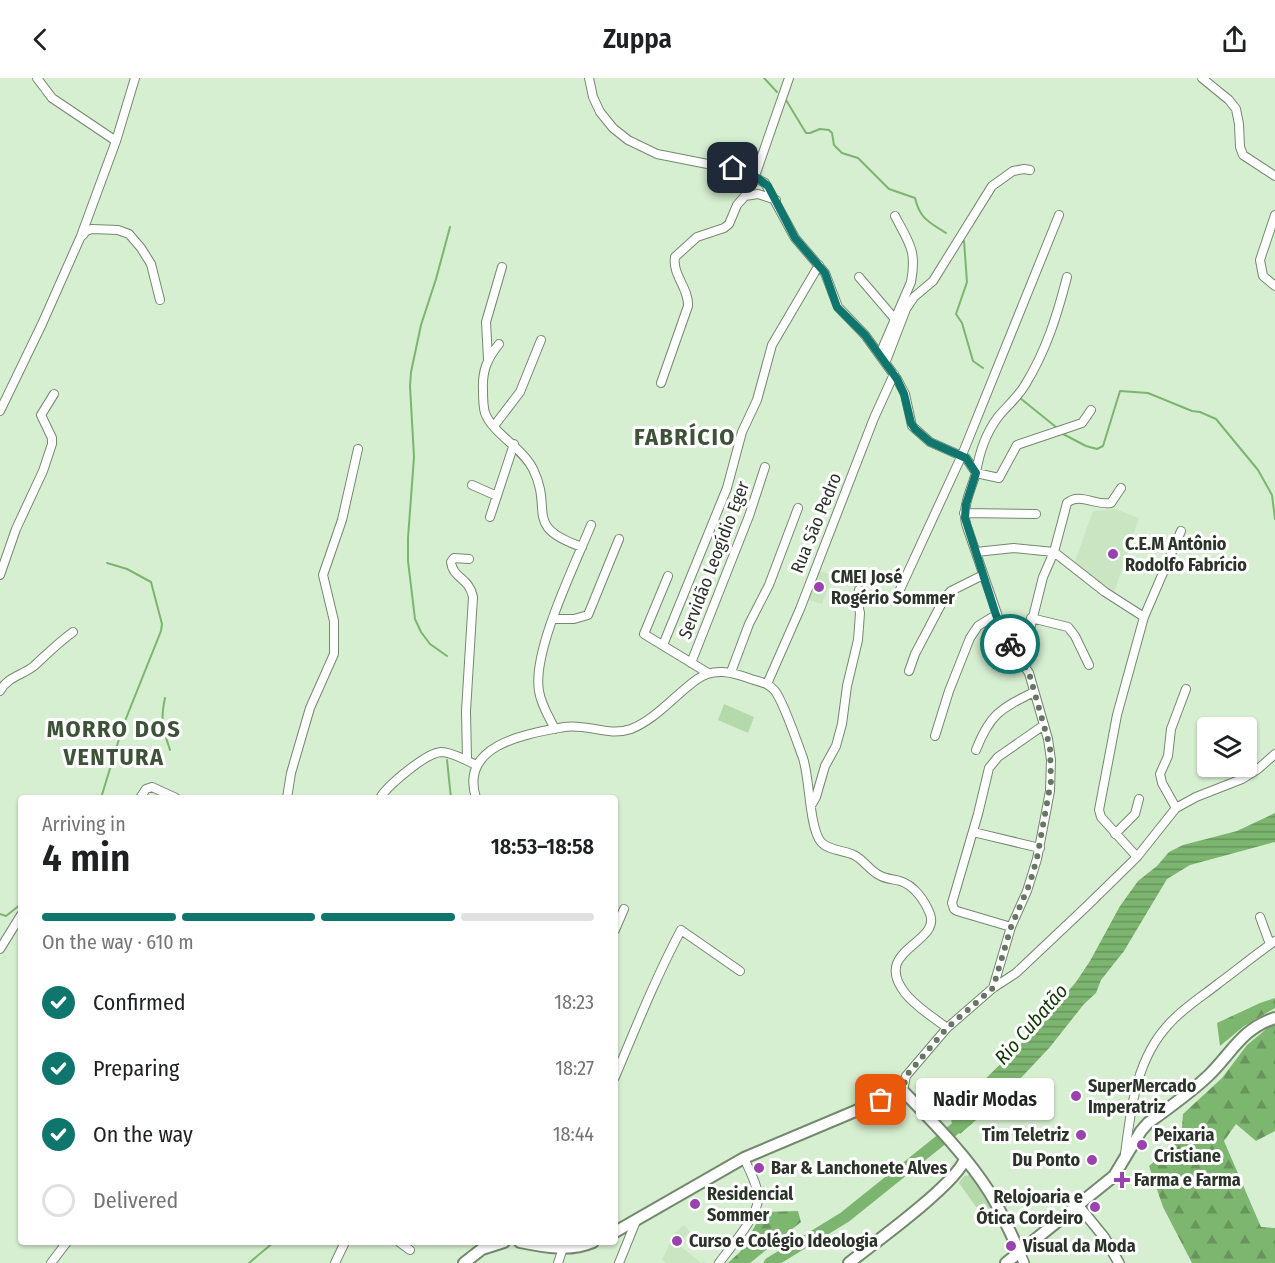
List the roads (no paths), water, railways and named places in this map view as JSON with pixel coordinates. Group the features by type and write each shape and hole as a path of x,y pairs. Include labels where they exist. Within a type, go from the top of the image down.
{"main road":[{"path":"1006,1263 1114,1176 1148,1122 1209,1076 1247,1032 1258,1024 1275,1018"},
{"path":"618,1230 744,1158 903,1091 932,1120 973,1169 994,1201 1019,1251"},
{"path":"958,1172 963,1157"},
{"path":"849,1263 958,1172 973,1169"},
{"path":"464,1263 486,1247 493,1245"},
{"path":"553,1245 563,1248 585,1245"}],"street":[{"path":"37,78 52,98 116,141"},
{"path":"0,411 2,401 81,236 116,141 135,78"},
{"path":"589,78 591,91 600,112 613,128 628,140 657,154 722,165 755,176 768,186 795,238 827,277 837,307 865,335 894,374 904,391 909,418 915,429 930,442 962,455 970,461 976,473"},
{"path":"755,176 789,78"},
{"path":"1202,78 1229,100 1236,109 1243,155 1275,176"},
{"path":"883,357 906,309 914,297 933,281 992,186 1013,171 1030,170"},
{"path":"661,382 688,306 687,293 676,271 675,257 697,237 724,228 729,224 737,205 745,196 758,194 776,200"},
{"path":"1275,214 1260,260 1263,276 1275,286"},
{"path":"897,596 962,455 1059,215"},
{"path":"883,357 894,318 911,282 914,255 895,216"},
{"path":"81,236 86,231 92,230 127,232 151,264 160,300"},
{"path":"663,645 728,488 742,432 757,400 772,345 819,265"},
{"path":"488,359 486,322 502,267"},
{"path":"859,277 894,318"},
{"path":"993,988 1011,927 1030,883 1040,848 1051,771 1050,747 1029,673 1004,634 996,615 964,513 978,459 993,426 1023,389 1042,355 1055,322 1067,277"},
{"path":"494,426 520,392 541,340"},
{"path":"499,344 488,359 482,376 486,416 524,455 534,471 546,528 560,539 582,547"},
{"name":"Rua São Pedro","path":"768,684 800,609 874,418 894,374"},
{"path":"0,574 16,529 52,444 52,438 40,415 54,394"},
{"path":"976,473 999,478 1017,445 1082,423 1090,410"},
{"path":"490,517 514,444"},
{"path":"287,795 291,773 307,716 334,654 334,621 323,573 342,520 358,449"},
{"name":"Servidão Leogídio Eger","path":"691,663 765,468"},
{"path":"472,485 497,496"},
{"path":"1022,661 1031,618 1043,577 1054,552 1067,503 1072,498 1078,498 1102,505 1111,503 1121,488"},
{"path":"731,672 749,624 769,585 798,508"},
{"path":"964,513 1036,514"},
{"path":"555,729 543,705 538,683 543,651 553,619 591,525"},
{"path":"1137,857 1101,817 1099,810 1117,715 1144,617 1181,531"},
{"path":"553,619 574,619 588,615 619,539"},
{"path":"976,552 1014,548 1054,552 1115,599 1144,617"},
{"path":"466,760 466,711 473,597 469,584 454,572 451,562 454,558 469,559"},
{"path":"909,671 915,654 945,597 951,591 983,575"},
{"path":"668,576 644,634 708,674"},
{"path":"812,804 825,766 836,746 842,724 858,640 859,590"},
{"path":"935,736 968,642 976,628 996,615"},
{"path":"1031,618 1068,627 1089,665"},
{"path":"0,691 9,681 32,668 57,643 73,632"},
{"path":"476,795 474,779 477,765 485,755 512,739 555,729 581,726 615,732 632,728 646,721 696,679 708,674 731,672 768,684 778,697 804,761 814,822 821,842 854,855 877,875 907,884 916,892 928,911 932,920 930,927 900,957 896,973 909,998 947,1028"},
{"path":"1176,808 1162,783 1160,774 1168,754 1171,729 1186,689"},
{"path":"976,750 984,729 994,715 1034,692"},
{"path":"1011,927 957,911 953,907 989,768 998,757 1044,725"},
{"path":"382,795 388,787 435,753 445,752 477,765"},
{"path":"903,1091 906,1076 947,1028 993,988 1016,973 1137,857 1176,808 1206,792 1242,779 1275,754"},
{"path":"142,795 146,789 152,787 169,795"},
{"path":"1115,834 1135,814 1139,799"},
{"path":"973,832 1040,848"},
{"path":"618,923 624,909"},
{"path":"1124,1158 1136,1085 1157,1040 1170,1022 1273,943 1260,917"},
{"path":"1,943 18,919"},
{"path":"618,1070 653,991 658,974 681,930 740,971"},
{"path":"719,1263 753,1215 758,1204 757,1191 744,1158"},
{"path":"1078,1205 1104,1236 1119,1263"},
{"path":"619,1263 636,1219"},
{"path":"51,1263 65,1245"},
{"path":"335,1263 344,1245"},
{"path":"403,1245 410,1250"},
{"path":"558,1263 563,1248"},
{"path":"1019,1251 1024,1263"}],"waterway":[{"path":"764,78 777,92"},
{"path":"786,100 806,133 820,129 829,130 832,133 834,145 842,153 858,158 889,189 915,198 920,211 930,223 946,233"},
{"path":"447,656 430,644 415,619 408,561 408,538 414,457 411,372 421,325 450,227"},
{"path":"963,241 967,282 956,314 962,323 973,361 983,368"},
{"path":"1063,434 1086,446 1097,449 1103,446 1120,391 1148,393 1192,411 1200,412 1216,419 1258,470 1272,495 1275,519"},
{"path":"1020,398 1056,427"},
{"path":"102,795 123,726 162,624 151,582 127,569 107,563"},
{"path":"165,698 163,725 170,750"},
{"path":"447,760 451,795"},
{"path":"0,914 6,916 18,906"},
{"name":"Rio Cubatão","path":"770,1263 845,1217 967,1119"},
{"path":"249,1263 270,1245"}],"place":[{"name":"C.E.M Antônio Rodolfo Fabrício","path":"1113,554"},
{"name":"CMEI José Rogério Sommer","path":"819,587"},
{"name":"SuperMercado Imperatriz","path":"1076,1096"},
{"name":"Nadir Modas","path":"881,1100"},
{"name":"Tim Teletriz","path":"1081,1135"},
{"name":"Peixaria Cristiane","path":"1142,1145"},
{"name":"Du Ponto","path":"1092,1160"},
{"name":"Bar & Lanchonete Alves","path":"759,1168"},
{"name":"Farma e Farma","path":"1122,1180"},
{"name":"Residencial Sommer","path":"695,1204"},
{"name":"Relojoaria e Ótica Cordeiro","path":"1095,1207"},
{"name":"Curso e Colégio Ideologia","path":"677,1241"},
{"name":"Visual da Moda","path":"1011,1246"}],"district":[{"name":"FABRÍCIO","path":"685,437"},
{"name":"MORRO DOS VENTURA","path":"114,743"}]}
